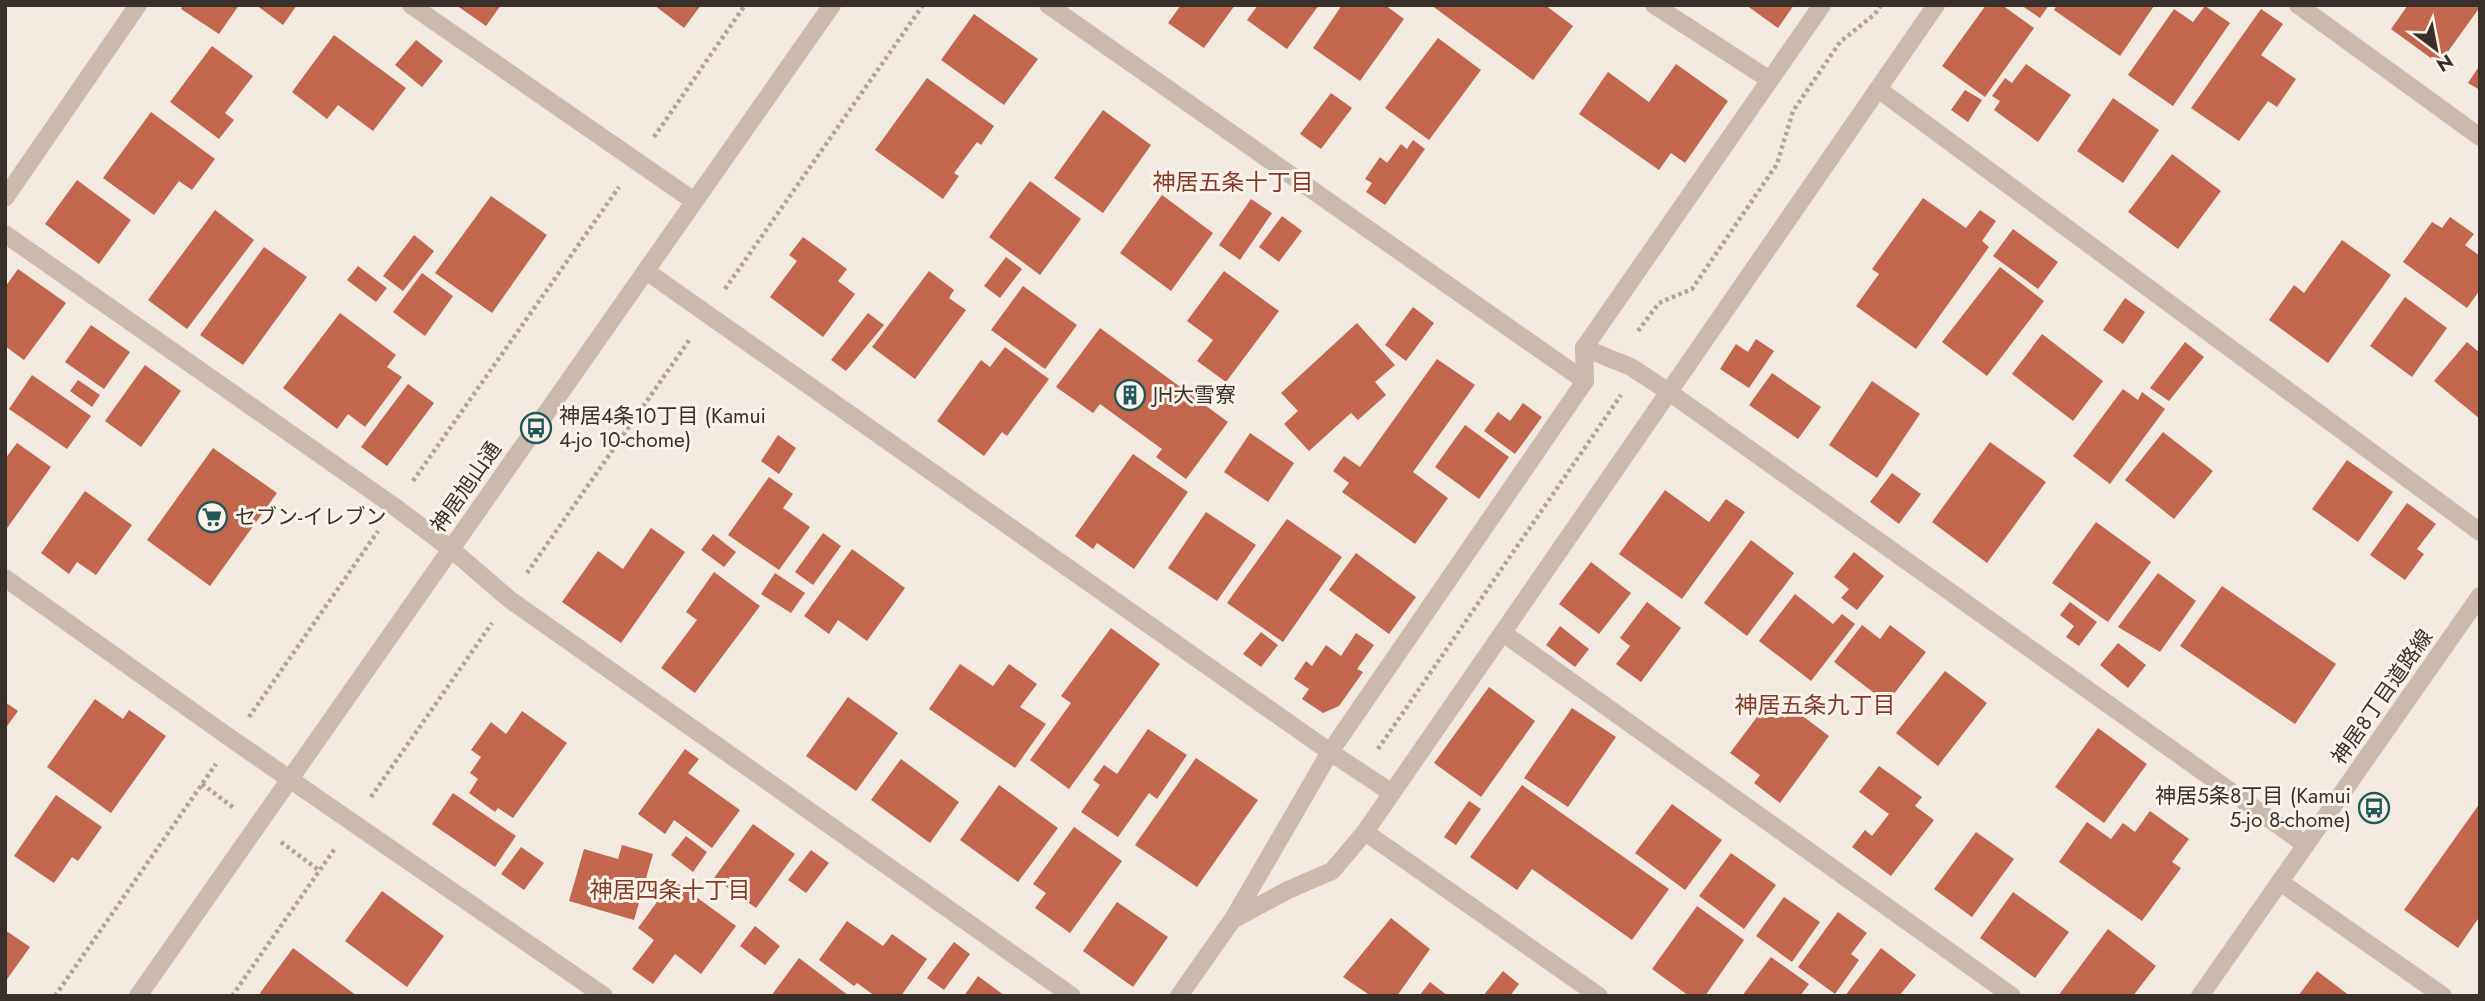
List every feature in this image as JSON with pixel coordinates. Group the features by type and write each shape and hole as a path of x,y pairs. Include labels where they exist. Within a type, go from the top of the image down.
{"street":[{"path":"5,198 138,5"},
{"path":"411,5 694,201"},
{"name":"神居旭山通","path":"138,996 832,5"},
{"path":"1048,5 1586,380"},
{"path":"1654,5 1770,80"},
{"path":"1179,996 1233,919 1330,752 1586,380 1584,348 1822,5"},
{"path":"1233,919 1332,871 1365,832 1936,5"},
{"path":"2298,5 2480,137"},
{"path":"1878,89 2480,532"},
{"path":"5,234 395,507 451,549 509,599 1072,996"},
{"path":"646,271 1392,793"},
{"path":"1584,348 1631,367 1669,392 2306,845"},
{"path":"5,578 233,740 604,996"},
{"name":"神居8丁目道路線","path":"2200,996 2480,596"},
{"path":"1503,633 2012,996"},
{"path":"1365,832 1599,996"},
{"path":"2280,882 2443,996"}],"path":[{"path":"232,996 923,5"}],"building":[{"path":"183,5 239,5 219,34 181,9"},
{"path":"256,5 297,5 283,25"},
{"path":"456,5 501,5 486,26"},
{"path":"654,5 701,5 684,28"},
{"path":"1181,5 1235,5 1204,48 1168,23"},
{"path":"1258,5 1319,5 1287,49 1247,20"},
{"path":"1342,5 1385,5 1404,19 1360,81 1313,48"},
{"path":"1431,5 1545,5 1573,26 1533,80"},
{"path":"1746,5 1794,5 1778,28"},
{"path":"1986,5 2002,5 2034,28 1985,97 1942,66"},
{"path":"2021,5 2049,5 2040,18"},
{"path":"2057,5 2154,6 2120,56 2054,10"},
{"path":"2408,5 2480,7 2439,64 2391,29"},
{"path":"2205,6 2230,23 2173,106 2128,75 2174,9 2193,22"},
{"path":"2261,9 2283,24 2261,55 2296,79 2277,107 2268,101 2239,141 2191,108"},
{"path":"974,14 1038,59 1004,105 941,60"},
{"path":"334,35 406,88 373,131 338,105 327,119 292,92"},
{"path":"1438,38 1481,70 1429,140 1385,108"},
{"path":"416,40 443,61 422,87 395,65"},
{"path":"212,46 253,76 225,113 234,120 219,139 170,102"},
{"path":"1676,64 1728,101 1685,163 1671,153 1659,170 1579,114 1608,72 1649,102"},
{"path":"2026,64 2071,95 2038,142 1994,110 2000,101 1992,96 2005,78 2012,83"},
{"path":"2480,65 2480,90 2468,83"},
{"path":"927,78 994,126 981,145 977,142 954,173 959,176 943,199 875,150"},
{"path":"1965,90 1982,100 1968,122 1951,110"},
{"path":"1331,93 1352,108 1321,149 1300,134"},
{"path":"2113,98 2159,130 2123,183 2077,151"},
{"path":"1103,110 1151,145 1103,213 1054,178"},
{"path":"151,112 215,159 192,190 179,181 154,215 103,178"},
{"path":"1413,140 1425,149 1385,205 1366,192 1372,183 1365,179 1380,157 1387,163 1401,144 1407,149"},
{"path":"2172,154 2221,191 2178,249 2128,212"},
{"path":"77,180 131,220 99,264 45,224"},
{"path":"1030,181 1081,219 1040,275 989,237"},
{"path":"1162,195 1213,233 1171,291 1120,253"},
{"path":"491,196 547,235 492,313 435,273"},
{"path":"1923,198 1966,228 1980,210 1996,221 1982,241 1989,247 1916,349 1856,306 1879,274 1872,269"},
{"path":"1251,199 1272,213 1240,260 1219,245"},
{"path":"215,210 254,240 187,329 148,300"},
{"path":"1282,216 1302,231 1279,262 1259,247"},
{"path":"2450,217 2474,234 2465,245 2480,256 2480,290 2467,308 2403,262 2432,222 2442,228"},
{"path":"2013,229 2058,262 2038,289 1993,256"},
{"path":"414,235 434,251 403,291 383,276"},
{"path":"803,237 847,269 838,281 855,294 823,337 770,297 797,261 789,255"},
{"path":"2342,240 2391,275 2328,363 2269,320 2294,285 2304,293"},
{"path":"264,247 307,277 243,365 200,335"},
{"path":"1006,257 1022,269 1000,298 984,286"},
{"path":"358,266 387,288 376,302 347,280"},
{"path":"2000,267 2044,301 1987,376 1942,342"},
{"path":"18,269 66,303 24,360 5,346 5,287"},
{"path":"929,271 954,290 949,298 966,310 915,379 872,347"},
{"path":"1224,271 1279,311 1226,382 1197,361 1213,340 1187,321"},
{"path":"422,273 453,296 425,336 393,312"},
{"path":"1023,286 1077,325 1045,369 991,330"},
{"path":"2405,297 2447,328 2412,377 2370,346"},
{"path":"2125,298 2145,312 2123,344 2103,330"},
{"path":"1413,307 1434,323 1406,361 1385,345"},
{"path":"340,313 396,355 387,367 402,377 365,427 348,414 337,429 283,388"},
{"path":"868,313 884,325 846,371 831,360"},
{"path":"1357,323 1395,365 1375,382 1386,395 1358,420 1351,413 1309,451 1284,424 1298,411 1281,393"},
{"path":"91,325 130,352 104,389 65,362"},
{"name":"JH大雪寮","path":"1100,328 1228,422 1186,479 1156,457 1162,449 1100,404 1093,413 1056,387"},
{"path":"2042,334 2103,381 2073,421 2012,374"},
{"path":"1756,339 1774,351 1749,388 1720,369 1736,344 1748,352"},
{"path":"2185,342 2204,357 2169,401 2150,388"},
{"path":"2467,342 2480,353 2480,419 2434,381"},
{"path":"1005,347 1049,379 1007,436 1002,432 984,456 937,421 981,360 990,367"},
{"path":"1437,359 1475,385 1413,472 1448,498 1415,544 1342,492 1349,483 1333,471 1344,456 1360,467"},
{"path":"145,365 181,391 141,447 105,421"},
{"path":"1772,373 1821,407 1798,439 1749,405"},
{"path":"32,375 91,416 67,449 9,409"},
{"path":"78,380 100,395 92,407 70,391"},
{"path":"1872,381 1920,414 1877,478 1829,445"},
{"path":"408,384 434,403 387,466 361,447"},
{"path":"2123,389 2138,400 2142,392 2165,409 2110,484 2073,456"},
{"path":"1523,403 1542,417 1515,454 1484,431 1498,412 1510,421"},
{"path":"1465,425 1509,457 1479,499 1435,467"},
{"path":"2163,432 2213,471 2174,519 2125,480"},
{"path":"1250,433 1294,463 1268,502 1224,472"},
{"path":"778,435 796,448 779,474 761,461"},
{"path":"1990,442 2046,482 1987,563 1932,522"},
{"path":"17,443 51,467 5,531 5,459"},
{"name":"セブン-イレブン","path":"213,448 277,493 210,586 147,540"},
{"name":"JH大雪寮","path":"1133,454 1188,492 1134,569 1097,543 1093,549 1075,536"},
{"path":"2347,460 2393,492 2358,542 2312,509"},
{"path":"1892,473 1921,494 1899,524 1870,502"},
{"path":"769,477 793,494 783,508 810,527 779,570 728,535"},
{"path":"1665,490 1709,522 1726,499 1745,512 1682,599 1619,554"},
{"path":"85,491 132,525 96,575 77,562 69,574 41,553"},
{"path":"2407,503 2436,524 2417,549 2424,554 2405,580 2370,555"},
{"path":"1206,512 1256,545 1217,601 1168,568"},
{"path":"1287,519 1342,557 1283,642 1227,603"},
{"path":"2096,522 2151,562 2108,622 2052,583"},
{"path":"651,528 685,552 621,643 562,602 598,551 623,569"},
{"path":"823,533 841,546 813,585 795,572"},
{"path":"713,534 736,552 724,567 701,550"},
{"path":"1751,540 1794,573 1747,636 1704,603"},
{"path":"852,549 905,588 867,641 838,620 829,634 804,616"},
{"path":"1854,552 1884,576 1857,610 1841,598 1849,589 1834,577"},
{"path":"1356,553 1416,597 1389,634 1329,590"},
{"path":"1591,562 1631,593 1599,634 1559,604"},
{"path":"714,572 760,606 695,693 661,668 697,620 686,612"},
{"path":"775,573 805,593 791,613 761,594"},
{"path":"2158,573 2196,601 2160,652 2118,627"},
{"path":"2222,586 2336,664 2295,724 2180,646"},
{"path":"1795,594 1833,624 1842,614 1855,624 1811,681 1759,641"},
{"path":"1647,602 1681,628 1641,682 1616,664 1630,646 1620,638"},
{"path":"2070,602 2097,622 2079,646 2066,637 2074,626 2060,615"},
{"path":"1862,625 1880,639 1890,625 1926,652 1887,703 1834,662"},
{"path":"1560,626 1589,649 1575,667 1546,645"},
{"path":"1111,628 1160,664 1069,789 1030,760 1071,703 1061,696"},
{"path":"1261,632 1278,645 1261,667 1243,654"},
{"path":"1356,633 1374,645 1357,669 1363,672 1339,706 1323,713 1302,699 1309,689 1294,679 1306,661 1312,666 1326,645 1341,656"},
{"path":"2118,643 2146,665 2128,688 2100,665"},
{"path":"960,664 993,686 1009,664 1037,684 1020,707 1046,724 1015,768 929,709"},
{"path":"1945,671 1987,703 1938,766 1896,733"},
{"path":"1489,687 1535,721 1481,797 1434,763"},
{"path":"848,697 898,733 856,791 806,756"},
{"path":"95,699 123,719 129,710 166,736 111,813 47,767"},
{"path":"5,702 18,711 5,729"},
{"path":"1766,705 1785,718 1792,708 1829,736 1780,803 1754,783 1760,775 1730,753"},
{"path":"1572,708 1616,737 1568,807 1524,778"},
{"path":"522,711 567,743 513,818 498,808 495,812 469,793 478,779 470,773 481,757 471,750 491,722 506,734"},
{"path":"2098,728 2147,764 2104,823 2055,787"},
{"path":"1148,729 1187,755 1157,799 1149,793 1118,837 1081,812 1100,785 1093,780 1104,765 1117,774"},
{"path":"685,749 699,759 688,773 740,810 712,848 674,820 665,834 638,814"},
{"path":"1196,758 1258,800 1197,887 1135,845"},
{"path":"901,759 959,802 930,843 871,800"},
{"path":"1879,766 1922,797 1915,806 1934,820 1891,876 1852,847 1865,830 1872,836 1889,814 1859,792"},
{"path":"999,785 1058,828 1018,882 960,840"},
{"path":"1522,785 1669,889 1632,940 1532,869 1517,890 1470,857"},
{"path":"453,793 516,836 495,867 432,824"},
{"path":"56,795 102,827 78,861 72,857 54,883 14,856"},
{"path":"1469,801 1481,809 1456,845 1444,837"},
{"path":"2480,803 2480,916 2458,948 2404,910"},
{"path":"1672,804 1722,840 1685,890 1635,853"},
{"path":"2150,811 2189,839 2172,862 2181,868 2142,921 2059,862 2087,822 2111,839 2123,823 2135,832"},
{"path":"753,824 795,854 756,908 714,878"},
{"path":"1074,827 1122,861 1070,933 1035,908 1046,893 1033,884"},
{"path":"1976,832 2014,859 1972,917 1934,889"},
{"path":"686,836 707,852 693,872 671,855"},
{"path":"622,845 653,854 634,920 569,901 584,849 618,859"},
{"path":"521,847 544,863 524,890 501,874"},
{"path":"811,850 829,863 806,893 788,880"},
{"path":"1731,853 1776,885 1744,929 1699,896"},
{"path":"673,880 736,926 701,974 675,954 653,984 632,969 654,940 638,928"},
{"path":"382,891 444,936 407,987 345,941"},
{"path":"2013,892 2069,932 2035,978 1980,938"},
{"path":"1784,897 1820,922 1792,962 1756,936"},
{"path":"1117,902 1168,937 1133,987 1083,951"},
{"path":"1697,906 1744,940 1705,996 1689,996 1652,969"},
{"path":"1838,912 1867,933 1851,954 1859,960 1835,994 1798,967"},
{"path":"1391,918 1430,949 1397,996 1371,996 1343,977"},
{"path":"847,921 883,946 892,934 927,959 901,996 875,996 857,983 854,986 819,960"},
{"path":"755,926 780,946 765,965 740,946"},
{"path":"2108,929 2156,966 2133,996 2058,996"},
{"path":"5,930 30,947 5,982"},
{"path":"954,942 970,954 944,990 927,978"},
{"path":"293,948 357,996 263,996 260,993"},
{"path":"1881,948 1916,975 1899,996 1845,996"},
{"path":"1771,957 1809,984 1800,996 1742,996"},
{"path":"799,958 849,996 771,996"},
{"path":"1503,971 1519,984 1510,996 1483,996"},
{"path":"2317,971 2350,996 2298,996"},
{"path":"978,976 1005,996 964,996"},
{"path":"1430,982 1448,996 1419,996"}],"place":[{"name":"JH大雪寮","path":"1130,395"},
{"name":"神居4条10丁目 (Kamui 4-jo 10-chome)","path":"536,428"},
{"name":"セブン-イレブン","path":"212,517"},
{"name":"神居5条8丁目 (Kamui 5-jo 8-chome)","path":"2374,808"}],"district":[{"name":"神居五条十丁目","path":"1233,182"},
{"name":"神居五条九丁目","path":"1815,705"},
{"name":"神居四条十丁目","path":"670,890"}]}
